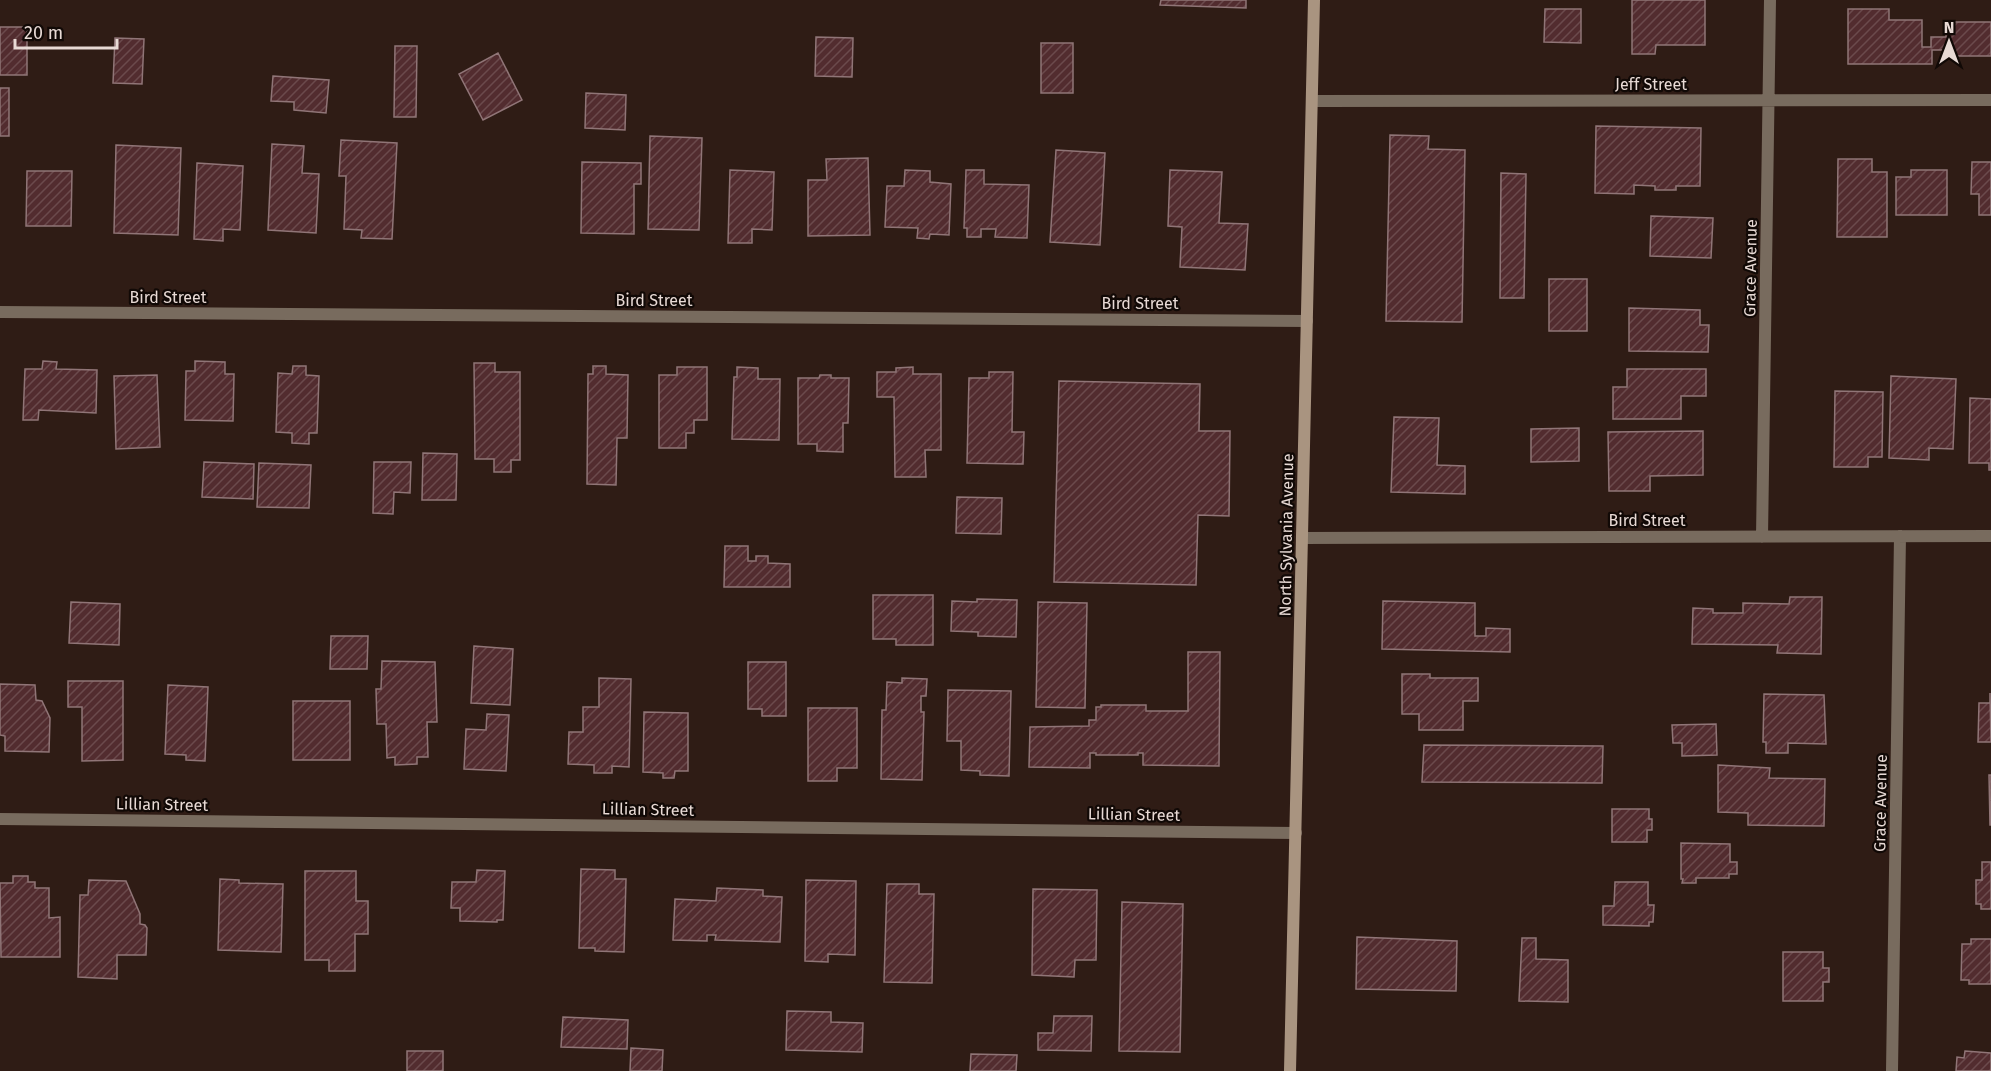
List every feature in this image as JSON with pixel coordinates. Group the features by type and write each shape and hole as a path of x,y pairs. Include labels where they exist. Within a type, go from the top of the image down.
{"main road":[{"name":"North Sylvania Avenue","path":"1290,1071 1314,0"}],"street":[{"name":"Grace Avenue","path":"1762,537 1770,0"},
{"name":"Jeff Street","path":"1312,101 1991,100"},
{"name":"Bird Street","path":"0,312 1307,321"},
{"name":"Grace Avenue","path":"1892,1071 1900,536"},
{"name":"Bird Street","path":"1302,538 1991,536"},
{"name":"Lillian Street","path":"0,819 1296,832"}],"building":[{"path":"1161,0 1246,0 1246,8 1160,5"},
{"path":"1632,0 1705,0 1705,45 1656,45 1655,54 1632,54"},
{"path":"1545,9 1581,9 1581,43 1544,42"},
{"path":"1848,9 1889,9 1889,20 1922,20 1922,47 1931,47 1931,37 1946,37 1946,22 1991,22 1991,56 1946,56 1946,50 1932,50 1932,64 1848,64"},
{"path":"0,27 27,27 27,75 0,75"},
{"path":"816,37 853,38 852,77 815,76"},
{"path":"115,38 144,39 142,84 113,83"},
{"path":"1041,43 1073,43 1073,93 1041,93"},
{"path":"395,46 417,46 416,117 394,117"},
{"path":"498,53 522,100 483,120 459,74"},
{"path":"273,76 329,80 326,113 294,110 294,102 271,101"},
{"path":"0,88 9,88 9,136 0,136"},
{"path":"586,93 626,95 625,130 585,128"},
{"path":"1596,126 1701,128 1700,186 1676,186 1676,190 1655,190 1655,186 1634,185 1634,194 1595,193"},
{"path":"1390,135 1429,136 1428,149 1465,150 1462,322 1386,321"},
{"path":"650,136 702,138 699,230 648,229"},
{"path":"341,140 397,143 392,239 361,238 362,230 344,229 346,176 339,176"},
{"path":"272,144 304,146 302,173 319,174 316,233 268,230"},
{"path":"116,145 181,148 178,235 114,233"},
{"path":"1056,150 1105,153 1100,245 1050,242"},
{"path":"868,158 870,235 808,236 808,180 827,180 826,159"},
{"path":"1838,159 1872,159 1872,172 1887,172 1887,237 1837,237"},
{"path":"582,162 641,163 641,184 634,184 634,234 581,233"},
{"path":"1972,162 1991,162 1991,215 1979,215 1979,194 1971,194"},
{"path":"197,163 243,166 240,230 223,229 223,241 194,239"},
{"path":"730,170 774,172 772,230 752,229 752,243 728,243"},
{"path":"905,170 930,171 930,182 951,184 949,235 930,234 929,239 917,238 918,228 885,227 887,186 904,186"},
{"path":"966,170 984,170 984,184 1029,185 1027,238 995,237 996,229 981,229 981,237 967,237 967,228 964,228"},
{"path":"1170,170 1222,172 1219,223 1248,224 1245,270 1180,267 1182,227 1168,226"},
{"path":"1911,170 1947,170 1947,215 1896,215 1896,177 1911,177"},
{"path":"27,171 72,171 71,226 26,226"},
{"path":"1501,173 1526,174 1524,298 1500,298"},
{"path":"1651,216 1713,218 1711,258 1650,256"},
{"path":"1549,279 1587,279 1587,331 1549,331"},
{"path":"1629,308 1700,310 1700,325 1709,325 1708,352 1629,351"},
{"path":"43,361 57,362 56,369 97,370 96,413 39,410 38,420 23,420 25,369 42,369"},
{"path":"195,361 225,362 225,374 234,374 233,421 185,420 186,371 195,371"},
{"path":"474,363 495,363 495,372 520,372 520,460 511,460 511,472 494,472 494,459 475,459"},
{"path":"293,366 306,366 306,375 319,376 317,433 309,433 309,444 292,443 292,433 276,432 278,373 292,374"},
{"path":"593,366 606,366 606,374 628,375 627,438 617,438 616,485 587,484 588,374 593,374"},
{"path":"677,367 707,367 707,420 694,420 694,433 686,433 686,448 659,448 659,375 677,375"},
{"path":"737,367 758,368 758,379 780,379 779,440 732,439 734,377 737,377"},
{"path":"913,367 913,374 941,374 941,450 925,450 926,477 895,477 894,397 877,397 877,372 896,372 896,368"},
{"path":"1627,369 1706,369 1706,396 1681,396 1681,419 1613,419 1613,387 1627,387"},
{"path":"989,372 1013,372 1012,432 1024,432 1023,464 967,463 969,378 989,378"},
{"path":"157,375 160,447 116,449 114,376"},
{"path":"820,375 831,375 831,378 849,378 848,423 843,423 843,452 817,451 817,444 798,444 798,378 819,378"},
{"path":"1891,376 1956,379 1953,449 1929,448 1929,460 1889,458"},
{"path":"1059,381 1200,384 1199,431 1230,431 1229,516 1198,515 1196,585 1054,582"},
{"path":"1835,391 1883,392 1882,457 1868,457 1868,467 1834,467"},
{"path":"1970,398 1991,399 1991,470 1989,470 1989,463 1969,463"},
{"path":"1394,417 1439,418 1437,465 1465,466 1465,494 1391,492"},
{"path":"1579,428 1579,461 1531,462 1531,429"},
{"path":"1703,431 1703,475 1650,476 1650,491 1609,491 1608,432"},
{"path":"423,453 457,454 456,500 422,500"},
{"path":"204,462 254,464 253,499 202,497"},
{"path":"374,462 411,462 410,493 394,492 393,514 373,513"},
{"path":"259,463 311,465 309,508 257,507"},
{"path":"957,497 1002,498 1001,534 956,533"},
{"path":"725,546 748,546 748,561 756,561 756,556 768,556 768,563 790,564 790,587 724,587"},
{"path":"873,595 933,595 933,645 896,645 896,639 873,639"},
{"path":"1790,597 1822,597 1821,654 1777,653 1778,645 1692,644 1693,608 1713,609 1713,613 1743,613 1743,603 1789,604"},
{"path":"977,599 1017,600 1016,637 978,636 978,632 951,631 952,601 977,602"},
{"path":"1383,601 1475,603 1475,636 1486,636 1486,628 1510,629 1510,652 1382,649"},
{"path":"71,602 120,604 119,645 69,643"},
{"path":"1038,602 1087,603 1085,708 1036,707"},
{"path":"331,636 368,636 367,669 330,669"},
{"path":"474,646 513,649 510,705 471,703"},
{"path":"1188,652 1220,652 1219,766 1143,765 1143,753 1096,755 1096,753 1090,753 1090,768 1029,767 1030,727 1089,726 1089,720 1096,720 1096,707 1101,707 1101,705 1146,705 1146,711 1188,711"},
{"path":"382,661 435,662 437,722 427,722 428,757 417,757 417,764 395,765 395,757 387,758 386,724 377,724 376,689 381,689"},
{"path":"748,662 786,662 786,716 762,716 762,709 748,709"},
{"path":"1402,674 1430,674 1430,678 1478,678 1478,701 1463,701 1463,730 1419,730 1419,714 1402,714"},
{"path":"599,678 631,679 629,767 612,766 612,773 594,773 594,765 568,764 569,732 583,732 583,707 599,707"},
{"path":"902,678 927,679 926,696 921,696 921,712 924,712 922,780 881,779 882,710 886,710 887,682 902,683"},
{"path":"68,681 123,681 123,760 82,761 82,707 68,707"},
{"path":"0,684 35,685 36,700 42,701 50,718 49,752 5,751 5,736 0,735"},
{"path":"168,685 208,687 205,761 186,760 186,755 165,754"},
{"path":"948,690 1011,691 1009,776 980,775 980,771 961,770 961,741 947,741"},
{"path":"1990,693 1991,742 1978,742 1979,703 1990,703"},
{"path":"1764,694 1824,695 1826,744 1788,743 1788,753 1766,753 1766,742 1763,742"},
{"path":"293,701 350,701 350,760 293,760"},
{"path":"808,708 857,708 857,768 837,768 837,781 808,781"},
{"path":"644,712 688,713 688,771 675,771 674,778 663,778 663,773 643,772"},
{"path":"487,714 509,715 506,771 464,769 466,729 486,730"},
{"path":"1716,724 1717,755 1682,756 1682,743 1673,743 1672,725"},
{"path":"1424,745 1603,746 1602,783 1422,782"},
{"path":"1718,765 1770,768 1769,778 1825,779 1824,826 1748,825 1748,813 1718,812"},
{"path":"1989,775 1991,775 1991,825 1990,825"},
{"path":"1612,809 1649,809 1652,830 1647,830 1647,842 1612,842"},
{"path":"1681,843 1730,844 1730,862 1737,862 1737,874 1729,874 1729,878 1696,878 1696,883 1682,883"},
{"path":"1982,862 1991,862 1991,909 1981,909 1981,904 1976,904 1976,880 1982,880"},
{"path":"581,869 615,870 615,879 626,879 624,952 579,948"},
{"path":"477,870 505,871 503,920 497,920 497,922 460,921 460,908 451,908 452,882 476,882"},
{"path":"305,871 356,871 356,901 368,901 368,934 355,934 355,971 329,971 329,960 305,960"},
{"path":"13,876 28,876 28,882 35,882 35,888 49,888 49,918 60,917 60,957 1,957 0,883 13,883"},
{"path":"220,879 239,880 239,883 283,884 281,952 218,950"},
{"path":"89,880 126,881 140,914 140,924 147,928 146,955 117,955 117,979 78,977 80,895 88,895"},
{"path":"806,880 856,881 855,955 828,954 828,962 805,961"},
{"path":"1615,882 1648,882 1648,905 1654,905 1653,922 1649,922 1649,926 1603,925 1603,906 1614,906"},
{"path":"887,884 919,884 919,894 934,894 932,983 884,982"},
{"path":"717,888 763,890 763,896 782,897 780,942 715,940 716,935 707,935 707,941 673,940 675,899 716,901"},
{"path":"1033,889 1097,890 1096,960 1075,960 1074,977 1032,975"},
{"path":"1122,902 1183,904 1180,1052 1119,1051"},
{"path":"1357,937 1457,941 1456,991 1356,989"},
{"path":"1522,938 1536,938 1536,959 1568,960 1568,1002 1519,1001"},
{"path":"1971,939 1991,939 1991,984 1969,984 1969,980 1961,980 1962,944 1971,944"},
{"path":"1783,952 1823,952 1823,968 1829,968 1829,982 1823,982 1823,1001 1783,1001"},
{"path":"787,1011 831,1012 831,1022 863,1023 862,1052 786,1050"},
{"path":"1054,1016 1092,1016 1091,1051 1038,1050 1038,1033 1053,1033"},
{"path":"563,1017 628,1020 627,1049 561,1047"},
{"path":"631,1048 663,1050 662,1071 630,1071"},
{"path":"407,1051 443,1051 443,1071 407,1071"},
{"path":"1965,1051 1991,1053 1991,1071 1956,1071 1957,1057 1964,1058"},
{"path":"971,1054 1017,1055 1016,1071 970,1071"}]}
